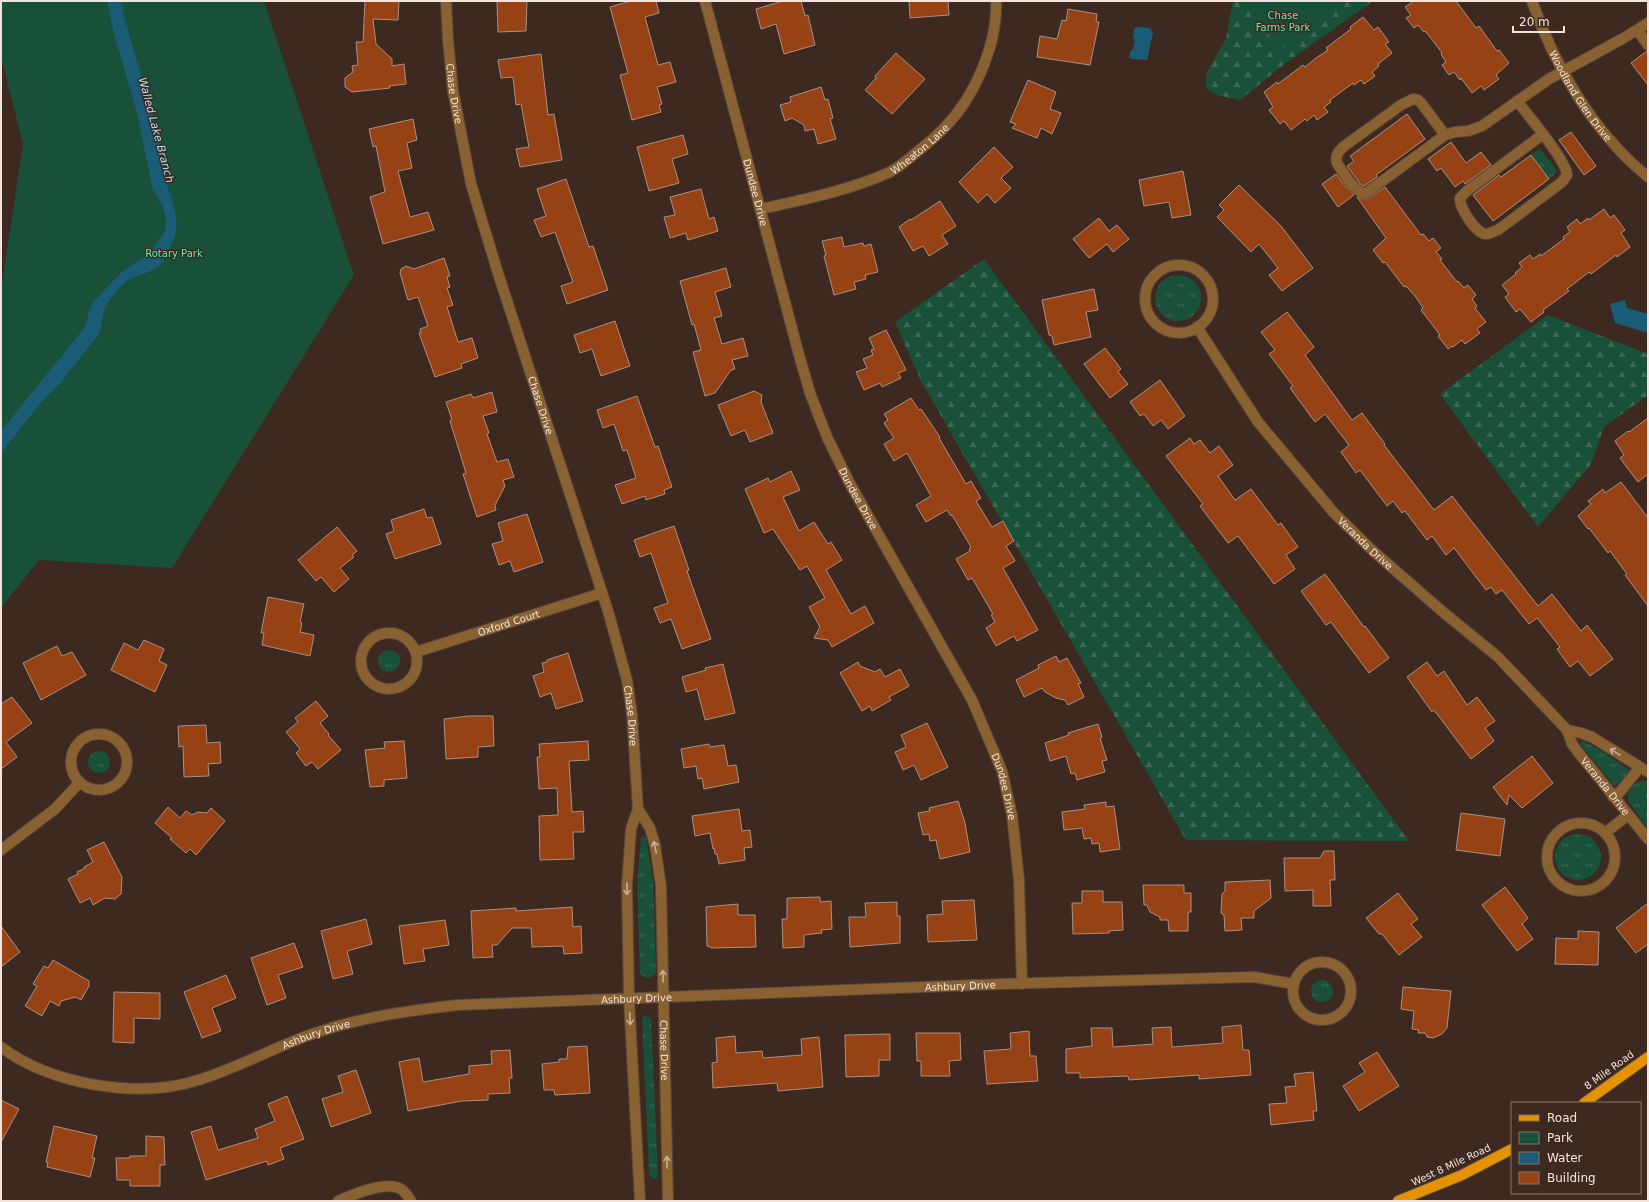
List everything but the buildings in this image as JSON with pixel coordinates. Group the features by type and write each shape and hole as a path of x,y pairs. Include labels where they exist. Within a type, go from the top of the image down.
{"main road":[{"name":"8 Mile Road","path":"1585,1102 1648,1057"},
{"name":"West 8 Mile Road","path":"1398,1201 1462,1175 1511,1150"}],"street":[{"name":"Chase Drive","path":"446,1 452,91 471,184 497,270 618,645 632,715 638,809 631,829 627,886 629,998 640,1201"},
{"name":"Dundee Drive","path":"705,1 810,393 827,437 849,482 972,700 1002,771 1012,814 1019,880 1022,984"},
{"name":"Wheaton Lane","path":"761,209 870,180 892,171 930,142 947,125 975,85 986,58 995,26 996,1"},
{"name":"Woodland Glen Drive","path":"1532,1 1543,31 1563,72 1582,103 1603,131 1625,156 1648,177"},
{"path":"1445,135 1422,104 1418,100 1413,99 1401,105 1344,147 1336,155 1336,159 1356,189 1362,193 1366,193 1445,135 1475,129 1563,72 1648,23"},
{"path":"1638,30 1648,45"},
{"path":"1517,101 1565,166 1567,175 1565,179 1498,230 1485,234 1480,233 1461,208 1460,198 1468,190 1542,135"},
{"path":"1180,265 1189,266 1197,270 1208,282 1213,299 1211,308 1207,317 1196,327 1191,330 1181,332 1171,332 1161,327 1154,321 1148,312 1145,302 1146,292 1152,279 1162,269 1180,265"},
{"name":"Veranda Drive","path":"1196,327 1258,422 1334,513 1373,552 1443,612 1498,656 1567,730 1572,744 1648,839"},
{"name":"Oxford Court","path":"416,652 602,593"},
{"path":"390,633 407,639 416,652 417,662 411,679 404,685 396,688 380,688 367,678 363,671 361,662 362,653 370,641 382,634 390,633"},
{"path":"1567,730 1592,737 1644,770 1613,797"},
{"path":"95,734 108,735 120,742 127,757 126,770 119,781 112,786 100,790 87,787 80,782 74,775 71,758 74,749 79,742 86,737 95,734"},
{"path":"1,850 55,809 80,782"},
{"name":"Chase Drive","path":"638,809 650,828 656,845 660,879 668,1201"},
{"path":"1605,833 1628,815"},
{"path":"1574,823 1591,825 1605,833 1612,842 1615,864 1611,874 1604,883 1594,889 1583,892 1571,891 1561,886 1552,877 1547,867 1546,855 1549,844 1555,834 1564,827 1574,823"},
{"path":"1328,962 1344,972 1349,983 1350,997 1347,1005 1341,1012 1333,1017 1316,1019 1300,1010 1294,998 1294,984 1297,976 1310,964 1328,962"},
{"name":"Ashbury Drive","path":"1,1047 46,1071 77,1082 111,1088 157,1088 194,1082 227,1070 304,1037 372,1017 458,1004 1254,977 1294,984"},
{"path":"338,1201 367,1190 392,1187 400,1189 407,1195 410,1201"}],"green space":[{"name":"Rotary Park","path":"1,1 264,1 354,275 172,568 39,560 1,608 1,290 23,144 1,57"},
{"path":"1233,1 1373,1 1286,63 1240,100 1217,95 1206,88 1207,72 1226,38"},
{"name":"Chase Farms Park","path":"1245,1 1342,1 1279,49"},
{"path":"1540,149 1557,172 1549,179 1531,155"},
{"path":"984,259 1409,841 1186,840 922,383 895,322"},
{"path":"1173,275 1183,275 1191,279 1197,285 1201,293 1201,303 1197,311 1191,317 1183,321 1173,321 1165,317 1159,311 1155,303 1155,293 1159,285 1165,279"},
{"path":"1548,315 1648,354 1648,395 1604,427 1591,464 1538,527 1440,394"},
{"path":"389,650 397,653 400,661 397,669 389,672 381,669 378,661 381,653"},
{"path":"1584,741 1605,753 1629,770 1629,772 1618,784 1614,785 1581,745 1581,742"},
{"path":"99,751 107,754 110,762 107,770 99,773 91,770 88,762 91,754"},
{"path":"1641,781 1648,781 1648,828 1628,801 1628,794 1631,788"},
{"path":"1573,834 1583,834 1591,838 1597,844 1601,852 1601,862 1597,870 1591,876 1583,880 1573,880 1565,876 1559,870 1555,862 1555,852 1559,844 1565,838"},
{"path":"644,836 646,838 653,882 656,972 653,976 648,978 644,977 640,973 637,883 641,838"},
{"path":"1322,980 1330,983 1333,991 1330,999 1322,1002 1314,999 1311,991 1314,983"},
{"path":"644,1016 651,1018 658,1175 657,1178 654,1179 650,1176 649,1171 642,1018"}],"water":[{"path":"107,1 121,1 153,119 163,171 174,206 176,230 166,256 162,262 152,270 128,280 114,294 104,311 98,335 61,382 42,401 1,453 1,431 85,327 90,308 94,301 121,273 151,252 165,231 166,219 163,206 153,190 136,109 114,34"},
{"path":"1137,27 1150,28 1153,33 1147,60 1131,59 1129,56 1131,50 1133,49 1135,40 1133,38 1134,29"},
{"path":"1625,300 1627,308 1648,314 1648,333 1615,323 1610,304"}],"water label":[{"name":"Walled Lake Branch","path":"156,130"}]}
